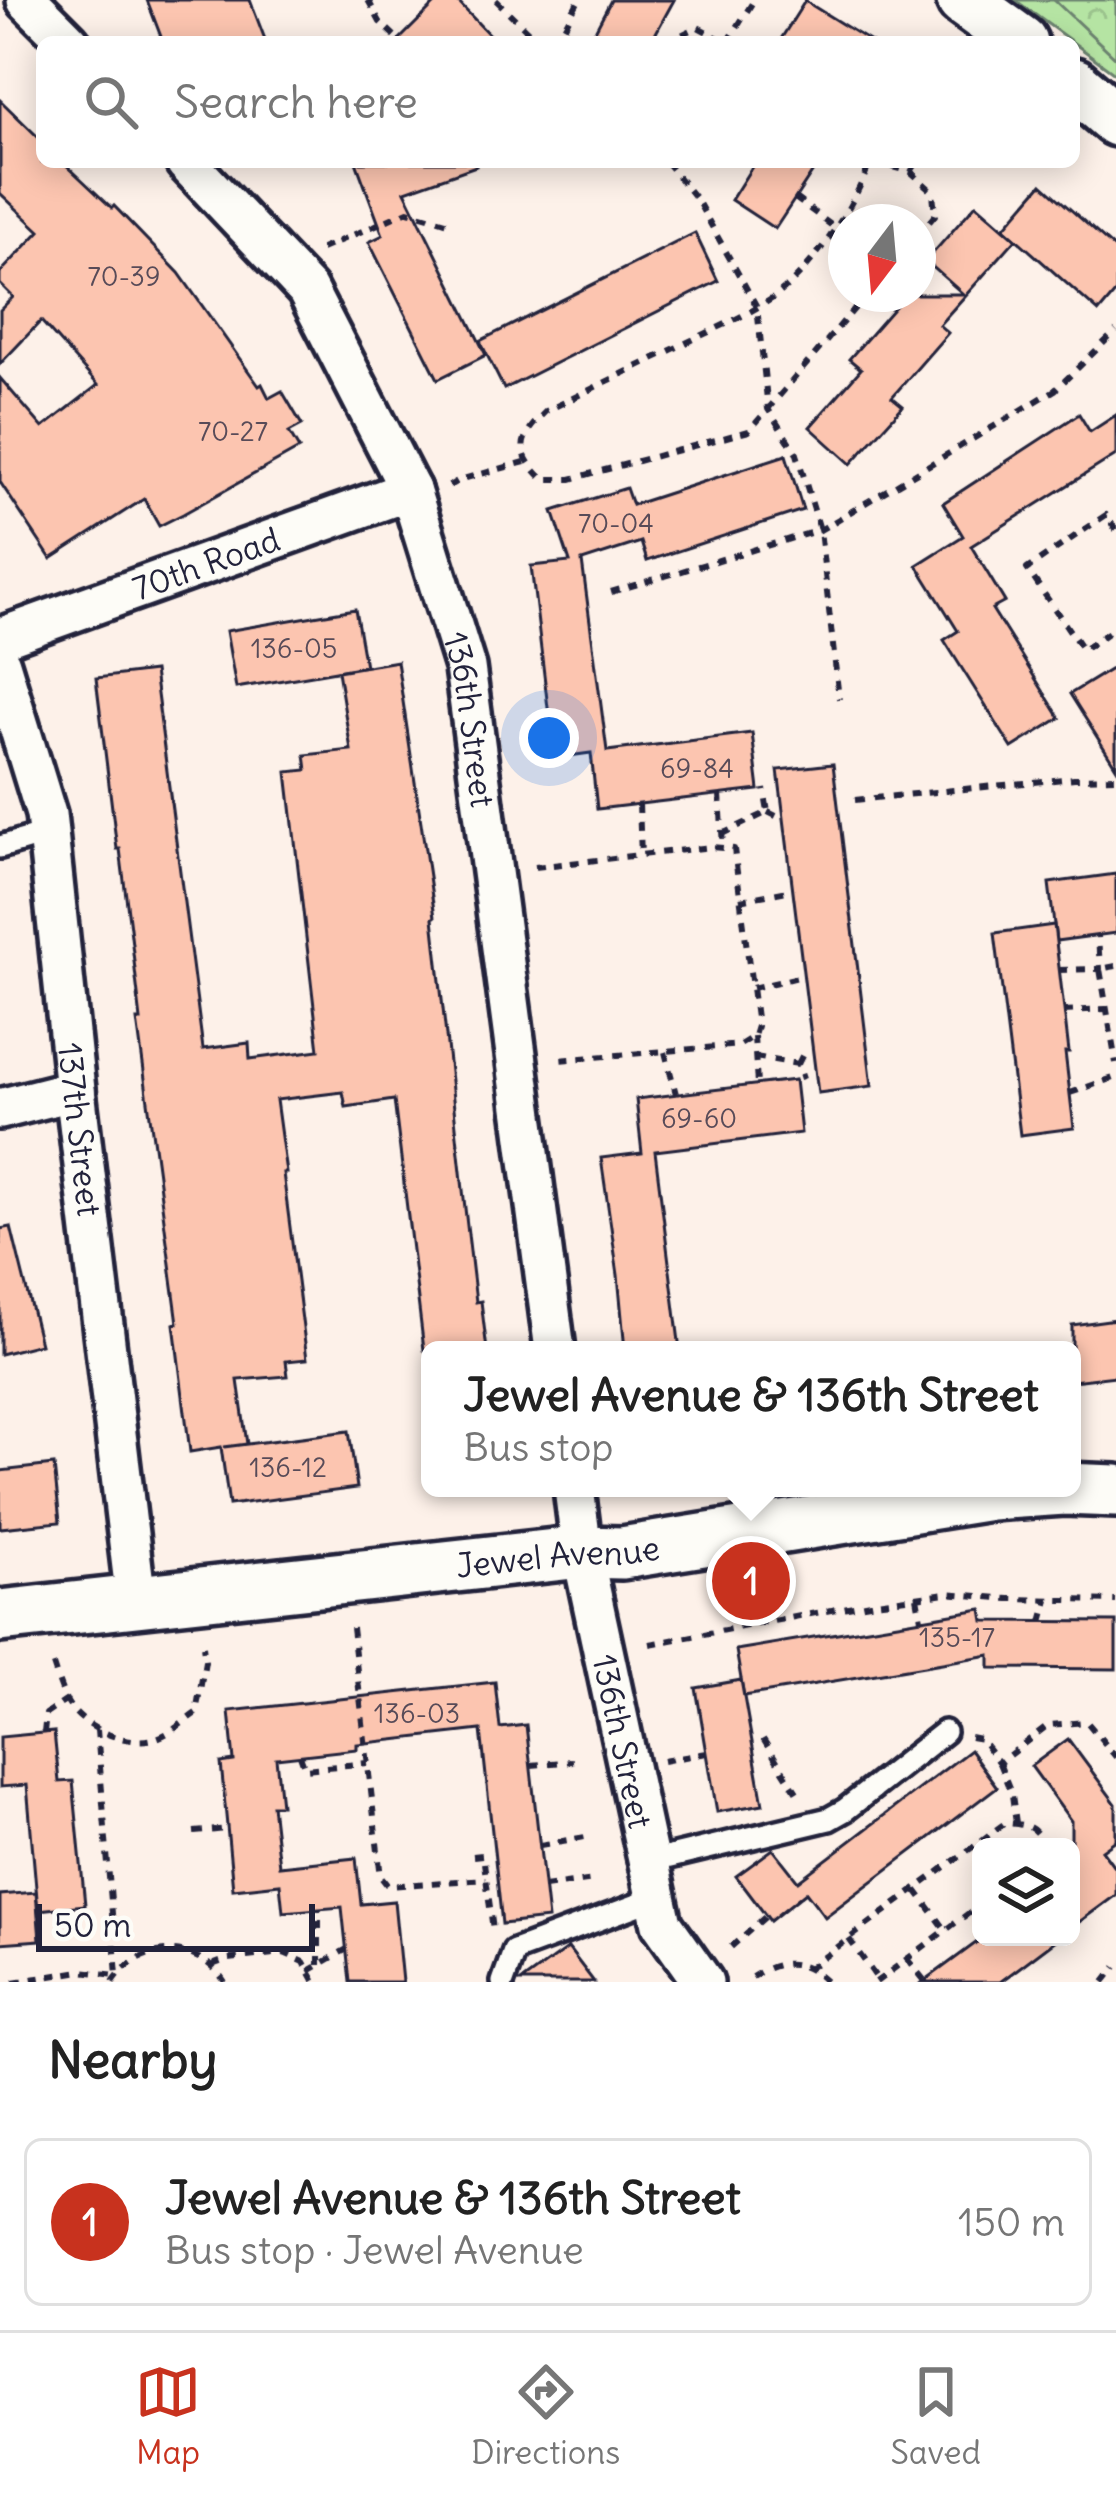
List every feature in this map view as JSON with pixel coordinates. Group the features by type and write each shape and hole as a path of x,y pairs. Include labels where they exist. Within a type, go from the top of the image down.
{"street":[{"path":"27,0 63,36"},
{"path":"963,0 1013,36"},
{"path":"1080,89 1116,120"},
{"name":"136th Street","path":"192,168 308,290 412,498 465,667 554,1341"},
{"name":"70th Road","path":"0,638 412,498"},
{"name":"137th Street","path":"0,664 46,814 136,1601"},
{"path":"0,1109 75,1090"},
{"name":"Jewel Avenue","path":"1081,1490 1116,1491"},
{"name":"136th Street","path":"575,1497 582,1552 662,1924 703,1982"},
{"name":"Jewel Avenue","path":"0,1616 582,1552 622,1553 970,1497"}],"lane":[{"path":"0,847 48,833"},
{"path":"503,1982 514,1951 652,1880 829,1819 954,1734"}],"path":[{"path":"368,0 395,36"},
{"path":"496,0 533,36"},
{"path":"559,36 578,0"},
{"path":"731,36 754,0"},
{"path":"678,36 698,27 715,36"},
{"path":"671,168 697,200 757,307 768,409 797,454 820,530 839,700"},
{"path":"850,204 869,168"},
{"path":"895,168 910,172 933,192 934,204"},
{"path":"910,172 913,168"},
{"path":"795,198 828,223"},
{"path":"318,250 407,211 449,223"},
{"path":"828,237 775,296 546,411 523,446 525,462 543,479 572,479 749,431 852,312"},
{"path":"611,592 820,530 1055,390 1116,331"},
{"path":"412,498 525,462"},
{"path":"1116,530 1106,515 1027,569 1083,650 1116,627"},
{"path":"855,800 1116,777"},
{"path":"764,789 768,812"},
{"path":"720,794 723,848"},
{"path":"639,803 641,856"},
{"path":"768,812 784,820"},
{"path":"722,834 768,812"},
{"path":"535,867 711,847 734,849 757,1026 757,1084"},
{"path":"740,900 793,890"},
{"path":"1098,936 1116,1063"},
{"path":"1059,970 1116,966"},
{"path":"752,988 803,976"},
{"path":"1064,1011 1107,1009"},
{"path":"559,1060 740,1045 754,1036"},
{"path":"665,1052 676,1094"},
{"path":"803,1079 798,1064 804,1052"},
{"path":"755,1057 798,1064"},
{"path":"1070,1093 1116,1077"},
{"path":"650,1644 947,1593 1116,1601"},
{"path":"917,1597 921,1619"},
{"path":"1042,1622 1048,1600"},
{"path":"352,1628 381,1877 388,1886 486,1879"},
{"path":"52,1665 69,1706 98,1730 126,1739 153,1739 196,1714 203,1646"},
{"path":"44,1733 46,1714 67,1700"},
{"path":"999,1763 1048,1725 1087,1722 1116,1757"},
{"path":"98,1730 115,1978"},
{"path":"954,1734 981,1739 999,1763 1012,1796 1016,1824"},
{"path":"763,1739 800,1797 779,1803"},
{"path":"662,1762 707,1753"},
{"path":"300,1755 305,1769 368,1763"},
{"path":"531,1765 573,1761"},
{"path":"989,1838 1005,1822 1026,1825 1041,1838"},
{"path":"194,1832 227,1829"},
{"path":"540,1845 585,1837"},
{"path":"808,1969 972,1852"},
{"path":"473,1856 483,1855 494,1933"},
{"path":"544,1886 594,1880"},
{"path":"916,1890 946,1930"},
{"path":"319,1909 319,1965"},
{"path":"849,1939 877,1981 972,1911"},
{"path":"731,1947 766,1916"},
{"path":"309,1970 347,1948"},
{"path":"115,1978 138,1958 162,1950 189,1953 212,1965 225,1982"},
{"path":"212,1965 228,1958 284,1953 304,1961 315,1982"},
{"path":"907,1960 925,1981"},
{"path":"752,1977 775,1962 798,1964 826,1982"},
{"path":"1104,1982 1116,1967"},
{"path":"14,1982 81,1970 115,1978"}],"green space":[{"path":"1015,0 1116,0 1116,74 1080,48 1080,36 1064,36"},
{"path":"1054,0 1116,0 1116,58"}],"building":[{"path":"147,0 250,0 264,36 161,36"},
{"path":"439,0 456,0 490,36 403,36"},
{"path":"611,0 674,0 654,36 592,36"},
{"path":"805,1 861,36 783,36"},
{"path":"0,100 36,135 36,168 69,168 114,206 179,273 269,398 282,391 302,425 289,432 299,449 159,526 144,499 51,559 0,482 0,378 43,428 98,385 41,321 0,364 0,310 13,297 0,284 0,273 40,231 0,193"},
{"path":"358,168 470,168 405,191 486,355 438,379 369,242 383,235"},
{"path":"751,168 815,168 775,229 731,200"},
{"path":"1042,184 1116,250 1116,292 1099,312 1004,228"},
{"path":"976,204 1016,239 939,325 948,333 892,397 903,406 851,464 810,427 861,369 849,359 890,312 936,312 936,294 963,294 936,270 936,250"},
{"path":"695,233 718,281 504,389 480,341"},
{"path":"1079,414 1090,432 1116,415 1116,455 971,546 1005,602 992,609 1060,718 1012,748 944,640 958,631 917,565 963,536 943,503"},
{"path":"786,455 803,510 647,561 641,542 582,561 607,751 752,733 759,790 597,809 591,753 554,758 531,566 570,562 553,511 626,488 632,505"},
{"path":"355,609 365,666 236,688 226,631"},
{"path":"397,661 435,917 476,1302 481,1301 486,1341 423,1341 394,1100 346,1107 343,1092 276,1100 307,1359 286,1361 288,1376 238,1380 247,1444 224,1447 349,1431 357,1488 229,1505 221,1447 190,1452 131,936 96,678 154,671 203,1049 249,1043 250,1059 319,1050 287,772 307,770 305,755 351,750 338,671"},
{"path":"1116,666 1116,767 1070,694"},
{"path":"833,764 872,1086 818,1093 778,770"},
{"path":"1116,874 1116,933 1056,941 1049,883"},
{"path":"1054,925 1074,1128 1020,1135 995,933"},
{"path":"795,1080 801,1133 655,1151 679,1341 624,1341 601,1158 642,1153 636,1099"},
{"path":"11,1227 40,1344 0,1354 0,1229"},
{"path":"1116,1319 1116,1376 1081,1380 1081,1341 1072,1341 1072,1325"},
{"path":"54,1465 60,1522 0,1528 0,1471"},
{"path":"982,1609 984,1621 1116,1622 1116,1669 990,1668 990,1655 744,1696 736,1650"},
{"path":"741,1680 763,1804 717,1812 696,1688"},
{"path":"495,1682 500,1728 526,1725 548,1919 502,1924 481,1730 276,1758 281,1805 272,1805 279,1866 356,1858 361,1904 394,1901 402,1982 350,1982 342,1907 283,1912 280,1884 233,1889 221,1763 234,1761 229,1711"},
{"path":"54,1732 59,1782 73,1781 85,1905 38,1910 27,1785 0,1787 0,1737"},
{"path":"1068,1739 1116,1804 1116,1840 1102,1850 1116,1869 1116,1895 1080,1921 1080,1838 1071,1838 1071,1821 1031,1766"},
{"path":"970,1750 997,1787 825,1917 806,1892 770,1921 736,1876 773,1849 798,1881"},
{"path":"36,1892 40,1940 0,1943 0,1895"},
{"path":"972,1946 1048,1946 1000,1982 923,1982"},
{"path":"568,1948 594,1982 521,1982"}],"place":[{"name":"Jewel Avenue & 136th Street","path":"751,1581"}]}
